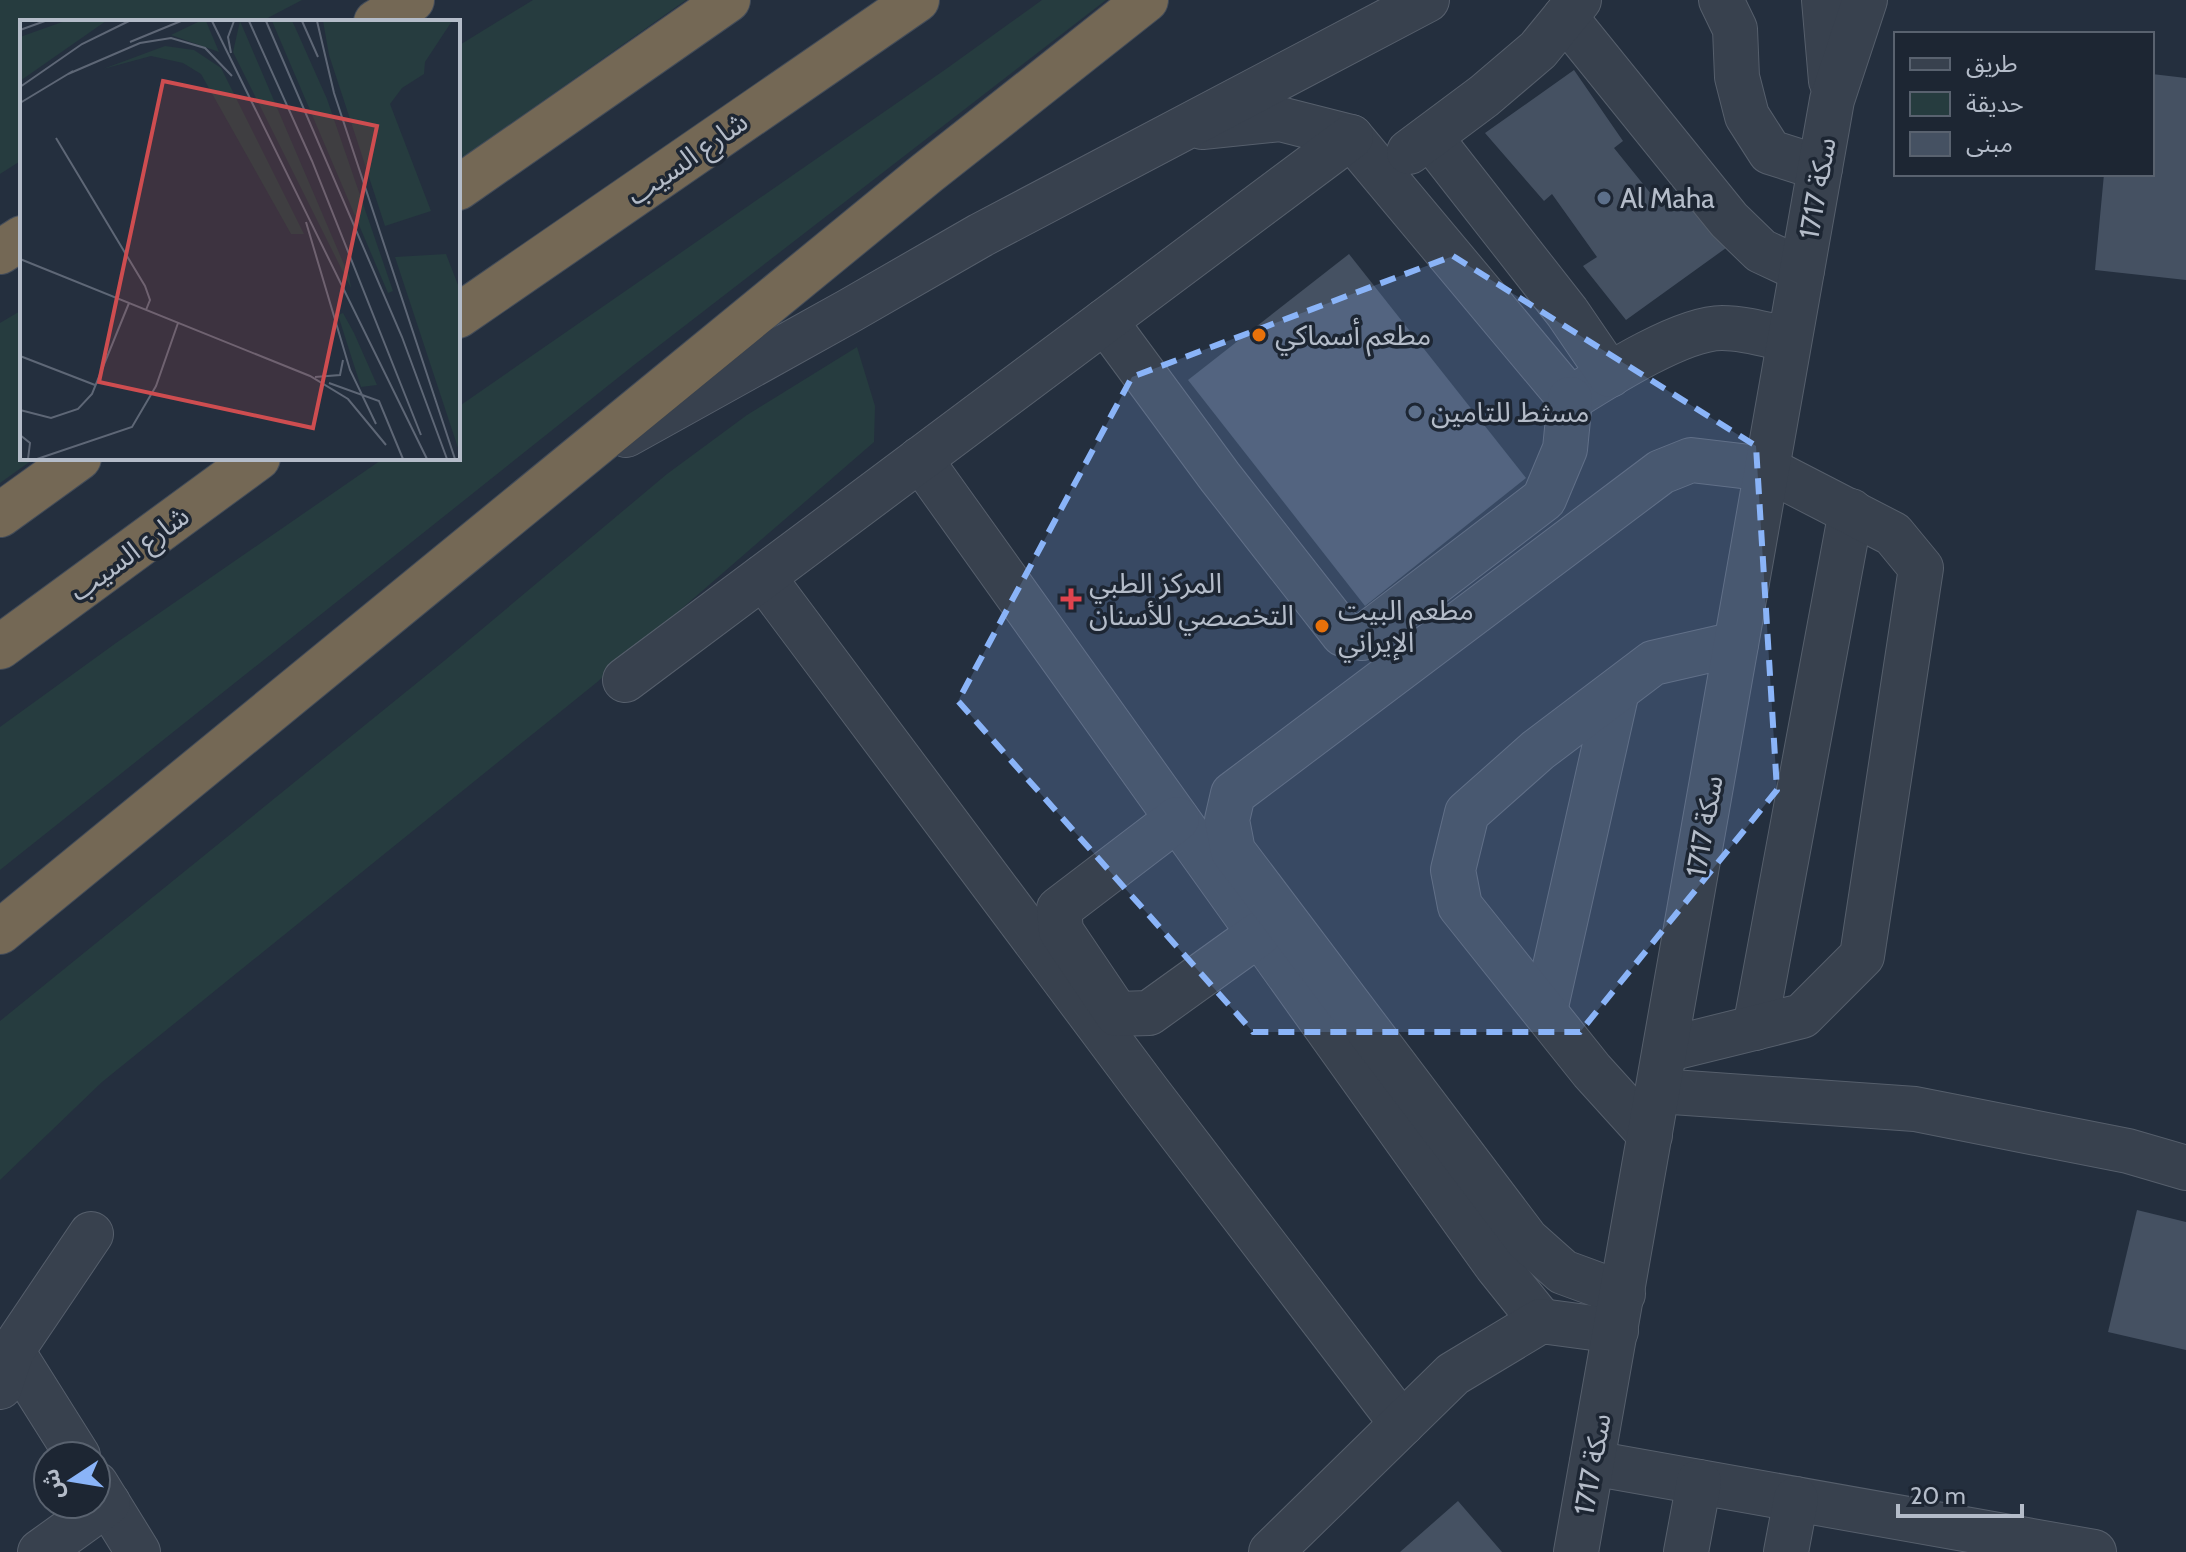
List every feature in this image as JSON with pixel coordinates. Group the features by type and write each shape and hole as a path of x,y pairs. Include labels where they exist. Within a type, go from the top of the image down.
{"highway":[{"path":"379,20 412,0"},
{"path":"460,187 728,0"},
{"name":"شارع السيب","path":"460,315 917,0"},
{"path":"0,932 927,173 1146,0"},
{"path":"0,252 20,239"},
{"path":"0,515 76,460"},
{"name":"شارع السيب","path":"0,647 255,460"},
{"path":"0,923 52,890"},
{"path":"0,942 52,890"}],"street":[{"path":"567,467 981,235 1427,0"},
{"path":"1721,0 1735,29 1737,77 1747,116 1770,152 1820,168"},
{"name":"سكة 1717","path":"1824,0 1832,100"},
{"path":"1832,100 1846,0"},
{"name":"سكة 1717","path":"1576,1552 1832,100 1865,0"},
{"path":"1381,173 1484,96 1538,50 1572,8 1729,220 1761,251 1802,270"},
{"path":"1105,321 1220,477 1343,634 1362,638 1544,499 1565,449 1570,399 1351,137 1280,119 1179,129"},
{"path":"625,680 1351,137"},
{"path":"1430,137 1567,312 1610,375"},
{"path":"1570,399 1694,331 1720,328 1747,330 1789,340"},
{"path":"920,459 1496,1265 1541,1321"},
{"path":"1619,1313 1563,1272 1527,1240 1233,851 1227,820 1233,794 1661,472 1691,460 1767,469 1893,534 1921,568 1862,956 1802,1016 1755,1028 1661,1070"},
{"path":"1755,1028 1851,511"},
{"path":"763,577 1149,1093 1402,1424"},
{"path":"1650,1135 1592,1071 1460,906 1453,870 1467,813 1538,750 1653,663 1736,644"},
{"path":"1545,1011 1617,691"},
{"path":"1177,819 1059,909 1061,931 1117,1014 1149,1013 1259,934"},
{"path":"1661,1070 1915,1109 2128,1151 2186,1168"},
{"path":"65,1440 6,1369 91,1234"},
{"path":"1271,1552 1453,1374 1541,1321 1619,1313"},
{"path":"1592,1463 2094,1552"},
{"path":"1686,1552 1699,1482"},
{"path":"1786,1552 1796,1499"},
{"path":"112,1510 138,1552"},
{"path":"40,1552 74,1520"}],"highlighted area":[{"path":"1453,256 1756,446 1777,790 1580,1032 1253,1032 958,701 1132,377"}],"green space":[{"path":"0,0 302,0 264,20 20,20 20,161 0,174"},
{"path":"533,0 686,0 460,160 460,45"},
{"path":"1042,0 1106,0 634,365 0,870 0,727 381,460 460,460 460,406"},
{"path":"20,311 20,460 32,460 0,483 0,323"},
{"path":"857,347 875,406 874,442 596,683 102,1082 0,1180 0,1021 444,661 667,474 747,415"}],"building":[{"name":"Al Maha","path":"1574,70 1623,141 1614,148 1660,205 1686,188 1726,248 1626,320 1583,266 1597,257 1552,194 1544,201 1485,133"},
{"path":"2154,74 2186,78 2186,280 2095,270 2104,176 2154,176"},
{"path":"1349,254 1526,478 1365,606 1188,380"},
{"path":"2137,1210 2186,1222 2186,1350 2108,1332"},
{"path":"1458,1501 1502,1552 1400,1552"}],"place":[{"name":"Al Maha","path":"1604,198"},
{"name":"مطعم أسماكي","path":"1259,335"},
{"name":"مسثط للتامين","path":"1415,412"},
{"name":"المركز الطبي التخصصي للأسنان","path":"1071,599"},
{"name":"مطعم البيت الإيراني","path":"1322,626"}]}
